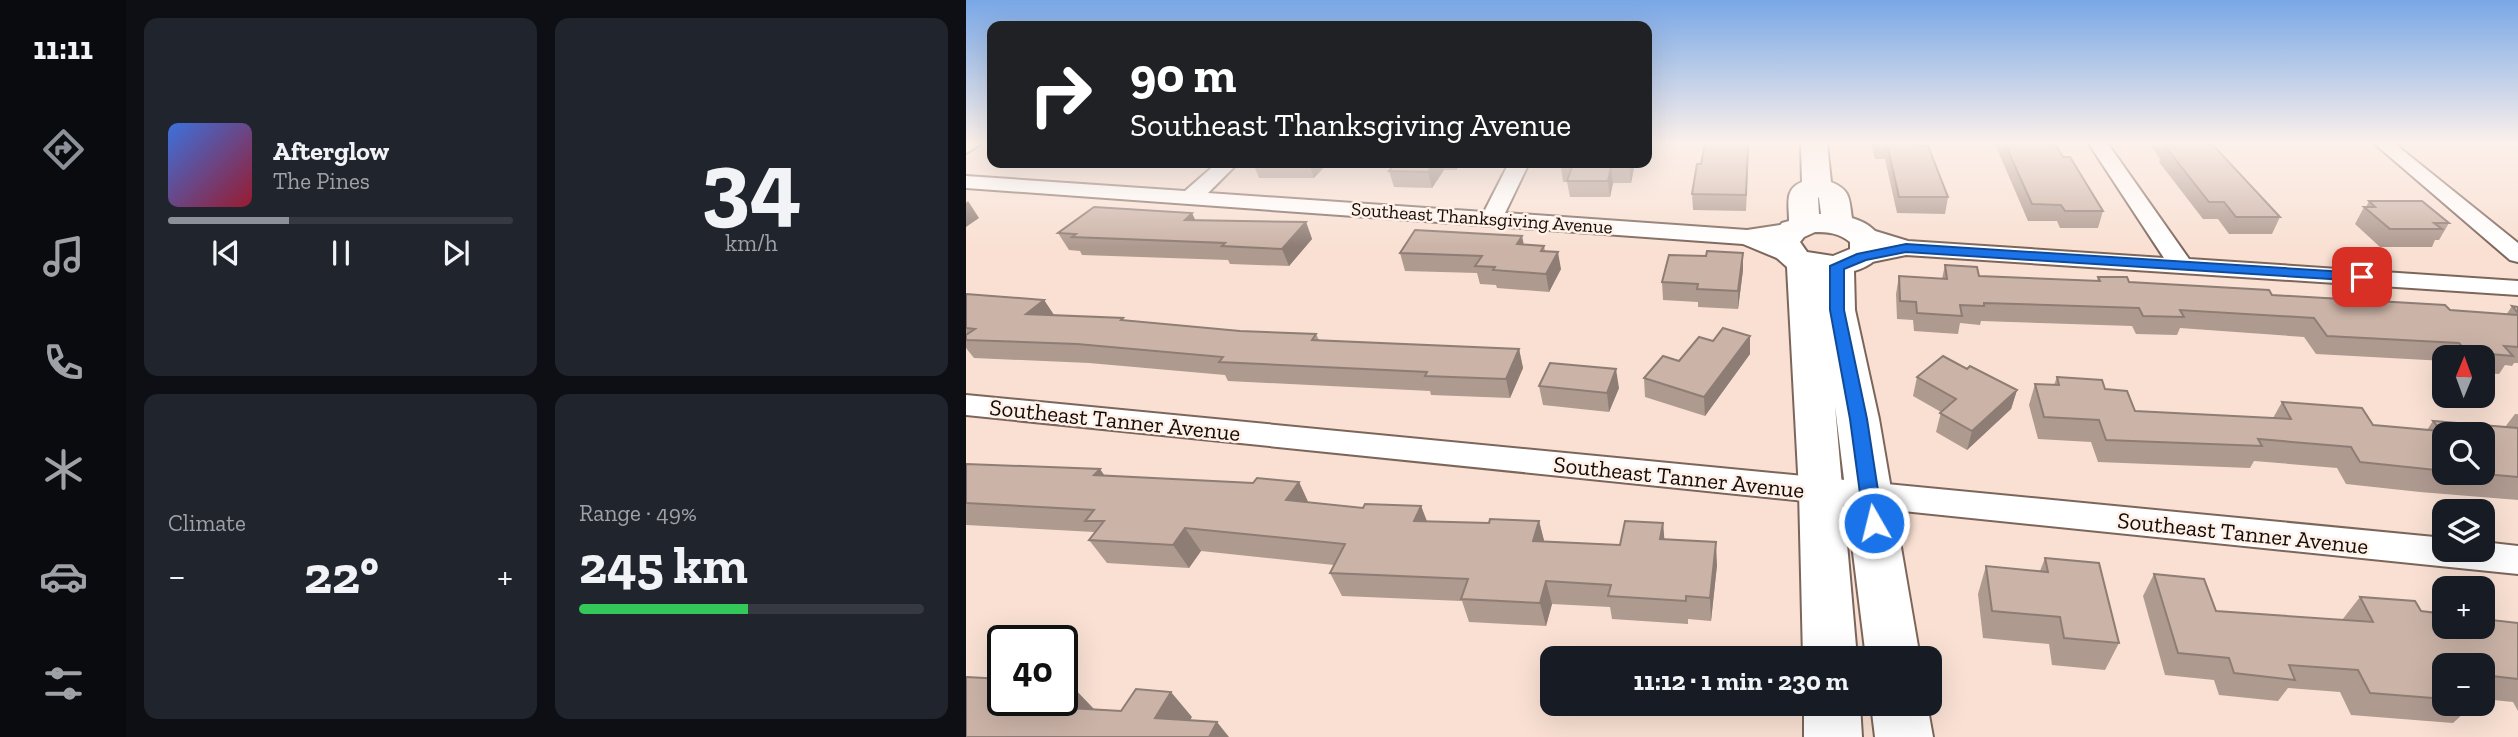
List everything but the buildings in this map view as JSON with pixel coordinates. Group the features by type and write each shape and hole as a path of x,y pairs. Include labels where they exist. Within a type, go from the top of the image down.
{"street":[{"path":"1191,197 1211,178"},
{"path":"1491,219 1511,178"},
{"path":"1816,178 1817,187 1803,192 1824,245 1837,310 1870,496 1891,646"},
{"path":"2122,178 2180,264"},
{"path":"2426,178 2518,255"},
{"name":"Southeast Thanksgiving Avenue","path":"966,182 1747,237 1824,245"},
{"path":"1824,245 2180,264 2518,288"},
{"path":"1824,245 1822,491 1829,646"},
{"name":"Southeast Tanner Avenue","path":"966,405 2518,560"},
{"path":"1832,716 1833,737"},
{"path":"1901,716 1904,737"}],"route":[{"path":"1874,523 1837,310 1837,266 1852,263 1862,257 1906,248 2362,277"}]}
